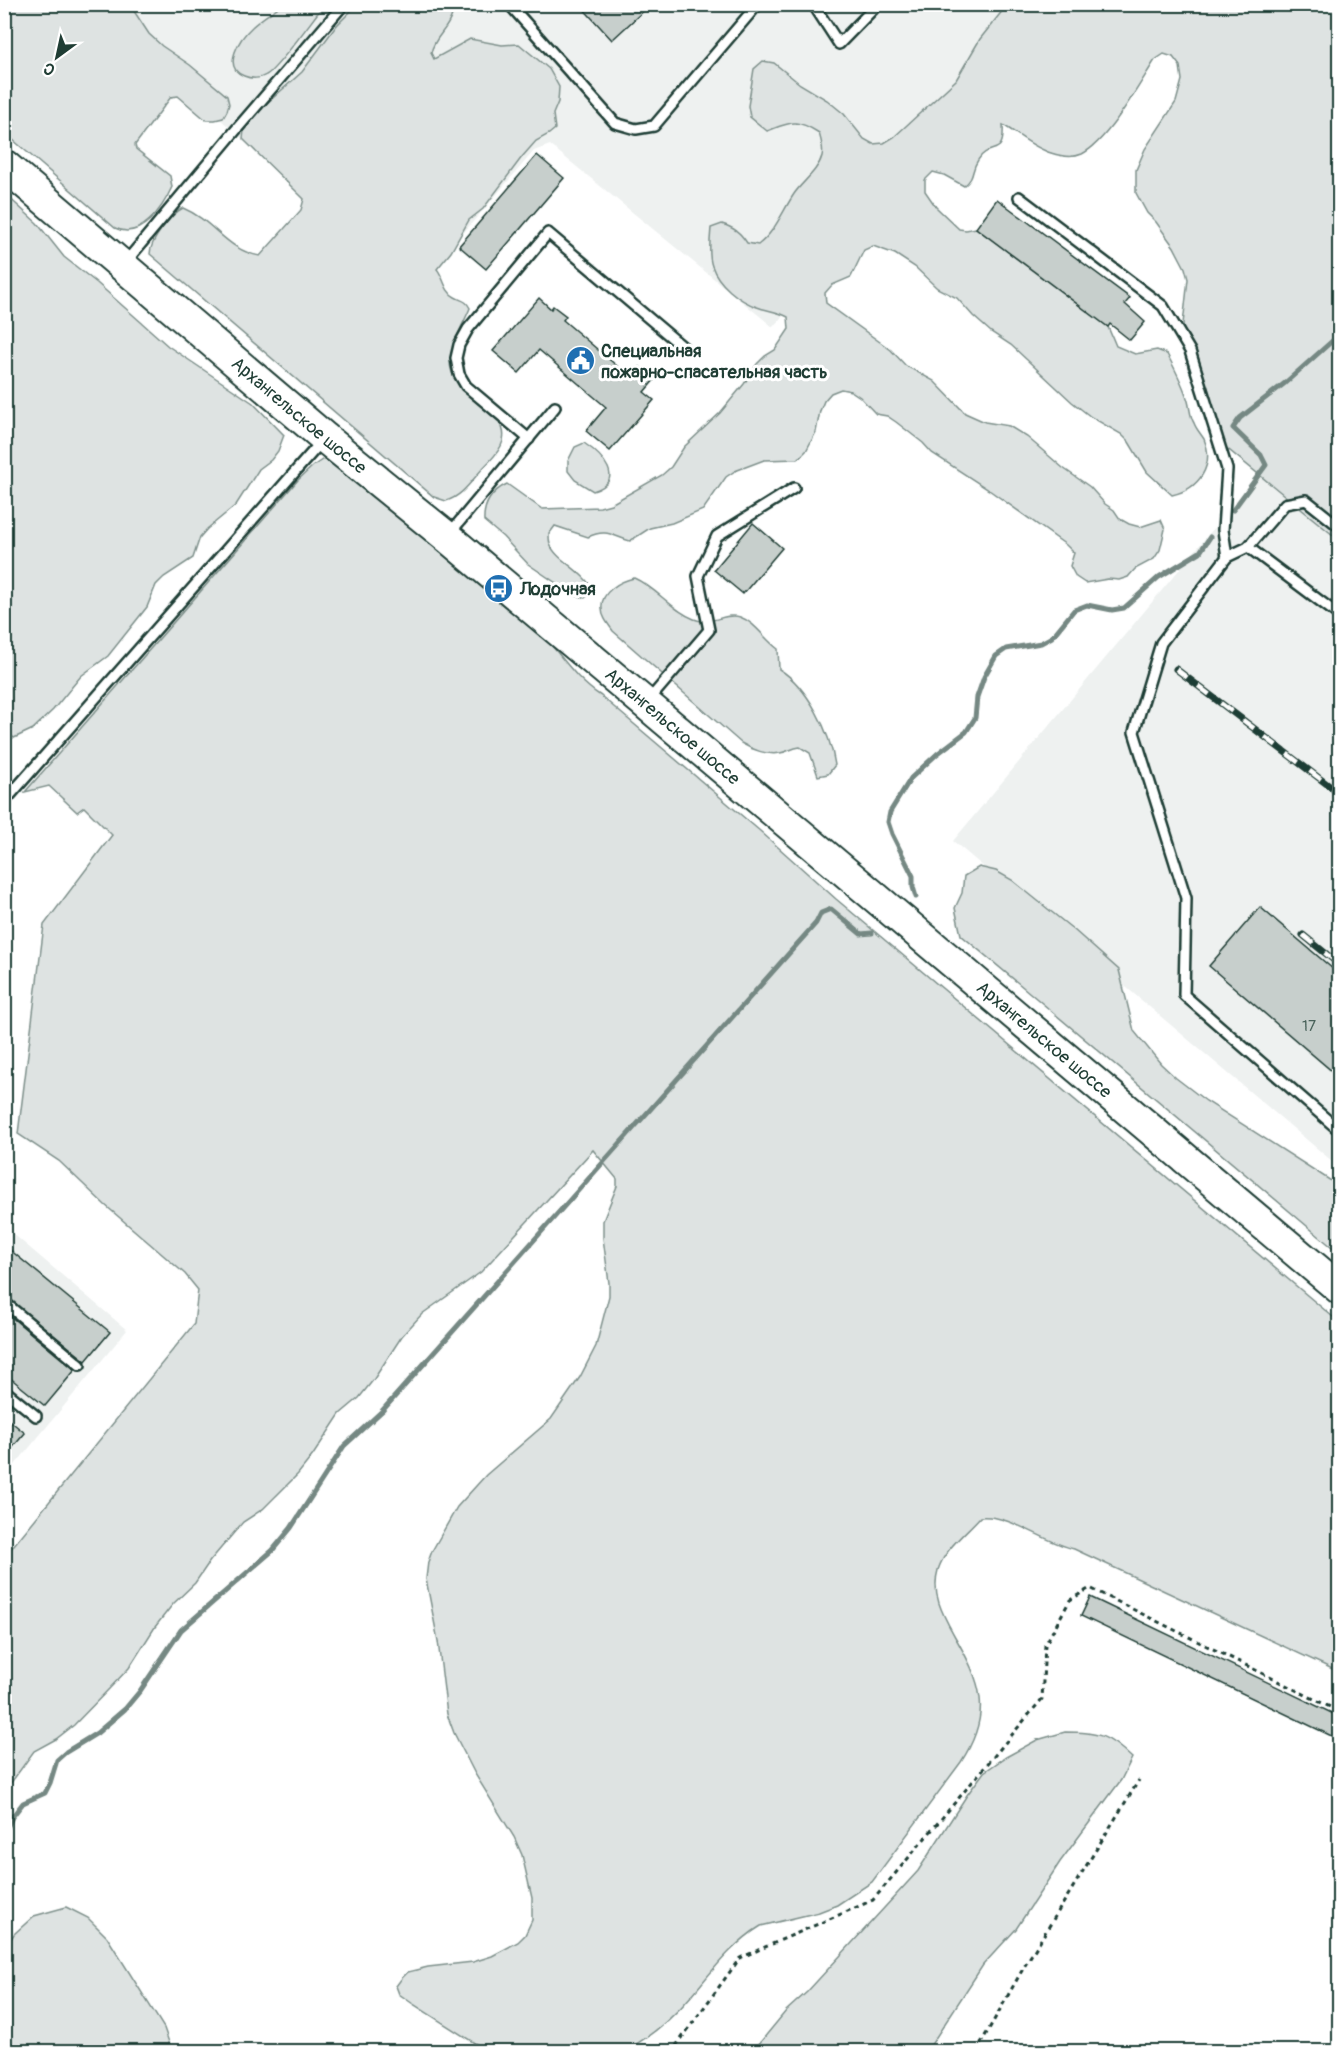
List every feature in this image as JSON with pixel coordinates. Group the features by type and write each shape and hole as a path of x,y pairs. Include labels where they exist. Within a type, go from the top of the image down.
{"main road":[{"name":"Архангельское шоссе","path":"4,165 325,438 447,537 1340,1289"}],"lane":[{"path":"124,265 344,4"},
{"path":"509,4 615,123 636,129 654,126 758,4"},
{"path":"813,4 839,44 878,4"},
{"path":"1019,197 1163,306 1190,351 1227,469 1223,530 1227,557"},
{"path":"529,439 466,386 459,374 456,358 459,345 468,329 548,233 683,347"},
{"path":"447,537 555,407"},
{"path":"4,802 325,438"},
{"path":"646,704 709,630 698,576 717,536 794,488"},
{"path":"1340,526 1306,500 1285,504 1248,547 1227,557 1161,643 1134,732 1186,898 1184,995 1340,1131"},
{"path":"1248,547 1340,616"},
{"path":"4,1302 80,1365"},
{"path":"4,1390 36,1416"}],"path":[{"path":"631,2052 676,2046 740,1958 873,1900 1042,1699 1045,1645 1070,1600 1090,1588 1340,1712"},
{"path":"976,2052 1024,1967 1138,1780"},
{"path":"473,2045 544,2052"}],"shaded area":[{"path":"5,4 130,5 149,34 227,96 229,104 227,111 223,118 215,120 206,120 178,96 171,97 135,145 136,149 170,176 172,187 157,212 142,226 125,231 115,228 5,133"},
{"path":"89,5 1055,5 773,327 550,145 534,151 415,289"},
{"path":"281,5 324,5 287,54 271,71 258,78 244,76 237,72 233,59 242,38 262,18"},
{"path":"357,5 446,5 452,15 433,47 431,53 434,59 470,39 502,45 519,44 549,69 559,87 558,102 553,114 555,129 536,141 522,157 483,209 469,220 451,252 437,269 451,294 465,302 470,308 453,346 450,362 452,372 460,384 492,413 503,428 504,437 498,452 467,487 446,501 434,497 150,254 153,242 162,228 183,208 203,220 238,248 260,256 301,210 304,199 243,139 244,130 265,105 302,72 337,25"},
{"path":"1007,5 1339,5 1339,540 1213,437 1199,386 1188,368 1183,324 1188,279 1185,268 1174,247 1147,213 1136,193 1136,170 1145,149 1176,102 1182,80 1180,66 1173,57 1164,54 1155,60 1112,125 1092,147 1082,154 1067,156 1045,151 1003,125 1002,143 983,154 964,186 933,172 925,180 925,191 936,207 959,229 976,228 1108,327 1116,346 1135,354 1157,350 1167,354 1184,389 1193,421 1207,449 1206,467 1197,482 1190,488 1172,495 1147,472 1129,442 1121,434 1091,417 1072,402 1011,345 973,316 957,298 937,288 915,267 895,254 873,246 864,250 851,277 832,285 825,293 826,303 891,350 906,366 934,381 965,413 985,422 1009,426 1027,437 1063,468 1090,487 1120,519 1140,527 1161,520 1165,529 1160,550 1154,559 1135,569 1128,577 1085,583 1076,577 1070,566 1074,553 1066,545 932,453 896,422 887,416 876,414 860,397 851,391 841,389 831,393 824,401 816,432 806,451 798,459 764,460 735,471 726,477 703,510 672,523 650,528 630,541 605,533 588,537 555,526 549,534 550,544 558,556 589,584 593,591 585,598 574,595 528,564 503,537 484,521 487,504 497,490 507,484 542,509 600,507 611,504 662,475 671,467 684,447 720,413 757,364 775,350 789,329 788,317 750,304 730,291 715,273 710,257 711,228 722,224 736,231 747,243 758,245 764,240 774,228 794,194 817,167 822,156 819,133 811,128 793,123 767,131 750,117 748,106 754,69 763,61 774,63 844,114 864,139 873,144 884,143 894,137 956,80 980,39"},
{"path":"5,194 37,223 64,257 168,346 253,403 284,435 278,451 259,469 236,505 200,537 193,558 156,585 147,607 108,656 81,676 53,710 33,729 14,738 8,733 11,722 4,722"},
{"path":"584,443 604,461 610,475 603,487 593,491 575,480 568,471 568,461 575,447"},
{"path":"328,456 541,633 569,667 592,690 760,831 836,899 1339,1322 1339,1672 1074,1549 1050,1541 1015,1524 991,1517 980,1517 956,1541 941,1562 936,1579 939,1604 971,1668 980,1698 977,1728 961,1762 872,1882 837,1905 819,1912 761,1926 741,1940 670,2018 625,2051 487,2051 399,1994 396,1986 408,1972 428,1967 473,1962 492,1956 518,1942 525,1935 532,1920 532,1898 522,1855 514,1837 475,1774 447,1714 438,1641 426,1579 432,1551 457,1507 486,1475 551,1419 580,1377 596,1346 609,1296 603,1221 617,1186 617,1179 593,1150 481,1272 422,1314 402,1336 359,1398 340,1414 298,1474 263,1509 243,1522 210,1561 195,1583 173,1604 155,1627 129,1668 74,1725 56,1739 34,1751 5,1791 5,1556 194,1324 198,1290 185,1274 105,1205 59,1161 18,1134 44,925 112,835 84,807 77,812 49,786 25,792 298,480"},
{"path":"1258,475 1339,540 1339,1167 953,841"},
{"path":"634,578 694,619 706,621 735,616 745,619 778,649 779,669 799,687 823,725 835,765 828,774 818,776 810,753 800,747 770,754 741,743 613,631 603,615 604,597 612,588"},
{"path":"979,867 996,871 1012,880 1119,970 1134,1031 1161,1064 1176,1078 1206,1101 1339,1186 1339,1253 961,935 955,908 962,893 964,876"},
{"path":"5,1227 127,1330 5,1477"},
{"path":"1065,1732 1102,1736 1116,1744 1132,1758 1121,1780 1060,1862 1016,1929 983,1965 927,2051 753,2051 786,2011 807,1992 918,1871 984,1772 1037,1740"},
{"path":"66,1907 88,1918 107,1937 164,2028 172,2051 5,2051 5,1948 14,1934 34,1916"}],"building":[{"path":"579,4 651,4 612,40"},
{"path":"537,155 564,178 486,269 459,246"},
{"path":"997,199 1130,298 1125,304 1145,322 1130,340 1110,324 1108,327 976,228"},
{"path":"539,298 551,309 553,306 566,316 563,320 631,378 640,367 655,379 644,392 654,400 610,451 586,431 606,407 539,350 519,373 493,351"},
{"path":"753,523 782,548 743,594 714,570"},
{"path":"1260,907 1340,975 1340,1078 1209,966"},
{"path":"4,1245 110,1332 86,1361 4,1295"},
{"path":"4,1311 75,1370 45,1406 4,1373"},
{"path":"4,1416 25,1433 7,1454 4,1453"},
{"path":"1090,1597 1340,1717 1340,1740 1081,1616"}],"waterway":[{"path":"1233,510 1266,465 1261,455 1233,428 1240,418 1285,383 1340,334"},
{"path":"916,897 913,876 888,822 890,812 911,778 966,732 975,718 977,697 984,677 996,656 1006,649 1041,643 1052,637 1074,610 1087,605 1112,610 1124,608 1159,577 1200,552 1210,537"},
{"path":"4,1834 12,1817 23,1803 45,1793 57,1760 97,1733 125,1709 140,1691 181,1630 272,1551 291,1528 344,1446 382,1411 816,923 821,913 831,909 861,934 872,933"}],"railway":[{"path":"1176,669 1340,794"},
{"path":"1303,935 1340,965"}],"place":[{"name":"Специальная пожарно-спасательная часть","path":"580,361"},
{"name":"Лодочная","path":"499,589"}]}
